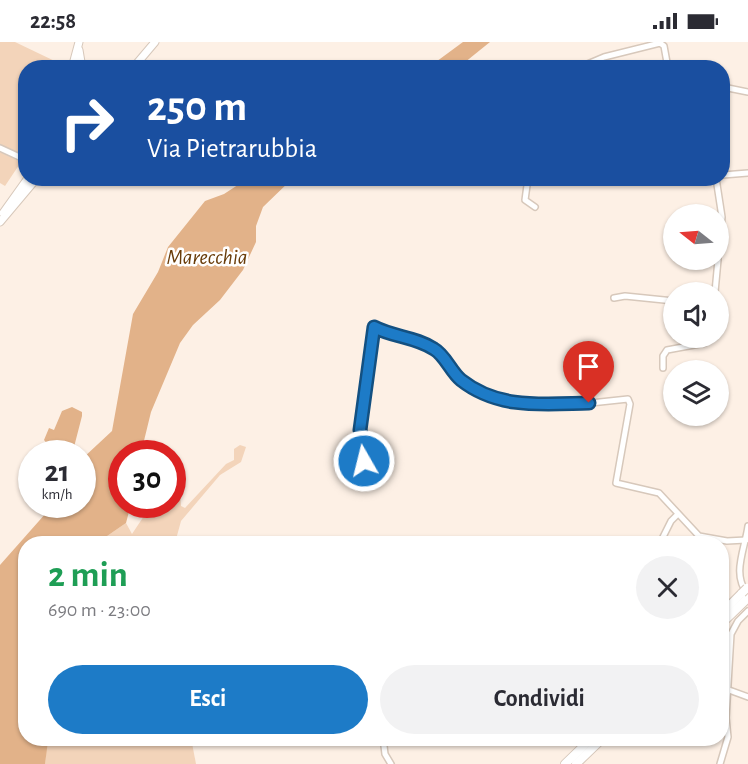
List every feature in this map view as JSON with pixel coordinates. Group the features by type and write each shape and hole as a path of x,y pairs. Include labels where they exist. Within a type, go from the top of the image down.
{"highway":[{"path":"729,607 747,593"},
{"path":"729,615 747,593"},
{"path":"565,764 584,746"},
{"path":"576,764 595,746"}],"main road":[{"path":"74,60 79,42"},
{"path":"79,42 81,60"},
{"path":"140,60 155,42"},
{"path":"0,216 22,186"},
{"path":"0,222 31,186"}],"street":[{"path":"597,60 660,43 664,46 667,60"},
{"path":"730,88 748,92"},
{"path":"0,148 18,156"},
{"path":"730,175 748,174"},
{"path":"527,186 525,200 535,207"},
{"path":"717,186 720,204"},
{"path":"615,298 624,296 663,300"},
{"path":"363,466 365,446 360,430 374,327 436,349 459,378 472,388 510,402 573,405 628,399 630,404 616,483 659,494 699,536"},
{"path":"663,360 667,350 678,348"},
{"path":"664,536 671,521 678,514"},
{"path":"747,593 740,584 738,575 748,525"},
{"path":"729,542 746,540"},
{"path":"748,611 738,621 731,634 729,690 748,697"},
{"path":"384,746 385,754 391,764"},
{"path":"720,764 725,746"}],"shaded area":[{"path":"0,42 15,42 53,60 18,60 18,154 0,145"},
{"path":"0,152 18,161 18,166 5,186 0,183"},
{"path":"240,445 246,447 241,462 220,475 186,515 186,507 226,464 234,460 234,449"},
{"path":"143,518 184,518 177,536 107,536 126,523 132,534"},
{"path":"46,746 193,746 196,764 45,764"}],"water":[{"path":"463,42 490,42 468,60 439,60"},
{"name":"Marecchia","path":"236,186 285,186 263,207 256,226 256,242 243,270 220,300 193,325 180,343 151,412 144,440 108,440 108,518 127,518 126,523 107,536 26,536 42,518 96,518 96,446 112,431 133,314 158,272 168,247 205,201 224,194"},
{"path":"72,407 82,412 76,440 44,440 49,428 54,430 62,411"},
{"name":"Marecchia","path":"18,545 18,746 47,746 45,764 0,764 0,565"}],"route":[{"path":"364,461 365,446 360,430 361,415 374,327 436,349 459,378 472,388 496,398 523,404 589,403"}]}
